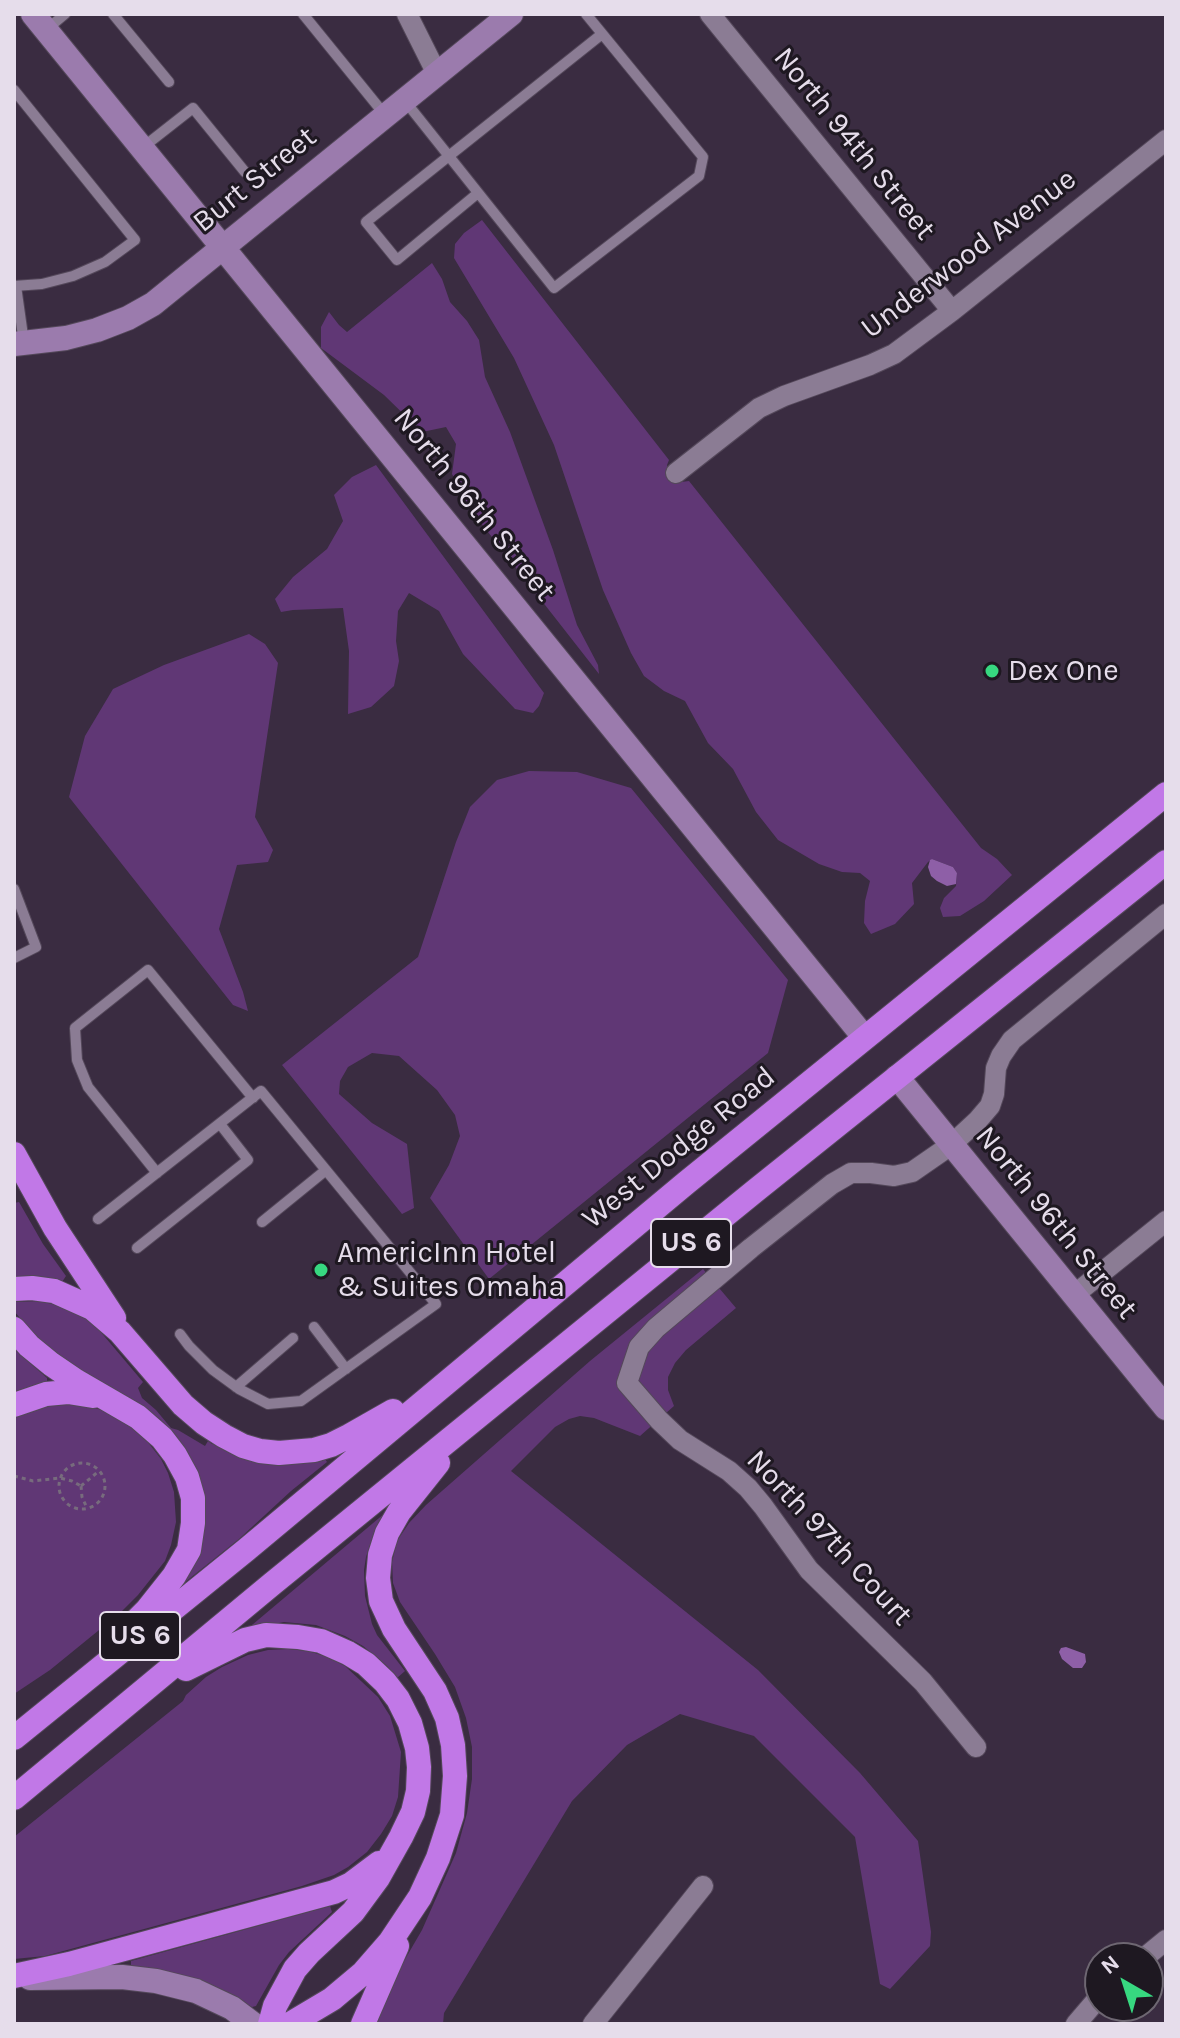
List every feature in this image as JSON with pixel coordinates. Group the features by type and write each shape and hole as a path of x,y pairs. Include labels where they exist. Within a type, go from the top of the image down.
{"highway":[{"name":"West Dodge Road","path":"14,1738 246,1550 864,1037 1166,794"},
{"name":"US 6","path":"14,1798 272,1584 1166,862"},
{"path":"14,1154 55,1228 143,1359"},
{"path":"14,1289 32,1288 65,1295 92,1308 120,1332 183,1405 204,1423 243,1446 260,1451 279,1453 331,1445 456,1373"},
{"path":"14,1329 51,1364 138,1417 162,1438 187,1477 193,1498 189,1550 174,1576 147,1610 34,1721"},
{"path":"14,1405 46,1394 68,1392 111,1401"},
{"path":"363,2024 438,1858 452,1815 455,1776 447,1718 435,1691 394,1629 381,1601 378,1578 380,1555 387,1533 399,1512 485,1411"},
{"path":"149,1687 245,1640 266,1635 298,1637 321,1641 366,1664 398,1699 410,1723 419,1767 413,1812 378,1878 353,1912 295,1969 275,2006 270,2024"},
{"path":"14,1977 334,1892 371,1871 401,1837"},
{"path":"290,2024 332,1999 363,1973 390,1942 420,1897"}],"street":[{"path":"407,14 437,74"},
{"name":"Burt Street","path":"19,344 97,330 128,318 168,293 511,14"},
{"name":"North 94th Street","path":"710,14 952,311"},
{"name":"North 96th Street","path":"39,22 864,1037"},
{"name":"Underwood Avenue","path":"676,473 759,408 894,354 1166,140"},
{"path":"951,1145 990,1106 996,1068 1012,1040 1166,914"},
{"name":"North 96th Street","path":"897,1077 1166,1408"},
{"name":"North 97th Court","path":"951,1145 912,1172 894,1176 851,1173 832,1184 656,1328 639,1347 627,1383 680,1440 729,1471 748,1488 809,1570 923,1682 976,1747"},
{"path":"1074,1295 1166,1221"},
{"path":"593,2024 703,1886"},
{"path":"14,1977 122,1977 156,1981 196,1991 232,2008 253,2024"}],"lane":[{"path":"39,22 65,14"},
{"path":"113,14 169,82"},
{"path":"303,14 385,116"},
{"path":"404,100 554,288 699,176 703,157 586,14"},
{"path":"478,193 397,260 366,222 602,34"},
{"path":"14,90 135,240 105,262 73,276 42,284 15,286 19,344"},
{"path":"142,148 193,108 245,172"},
{"path":"14,889 36,947 14,958"},
{"path":"157,1173 88,1087 77,1060 75,1028 148,970 253,1098"},
{"path":"98,1219 261,1091 436,1304 301,1401 268,1404 236,1387 213,1370 180,1334"},
{"path":"137,1248 248,1160 220,1124"},
{"path":"262,1222 326,1170"},
{"path":"314,1327 346,1369"},
{"path":"236,1387 293,1338"}],"path":[{"path":"79,1463 89,1464 99,1471 104,1482 103,1494 99,1501 87,1508 74,1507 64,1500 59,1487 60,1478 65,1470 79,1463"},
{"path":"81,1486 99,1471"},
{"path":"14,1476 29,1481 60,1478 81,1486"},
{"path":"81,1486 87,1508"}],"shaded area":[{"path":"482,220 669,460 668,472 681,482 689,481 981,848 1012,875 984,901 960,916 943,917 940,908 944,898 956,886 957,873 953,867 932,859 912,883 914,904 895,924 871,934 864,923 870,881 860,873 842,872 819,864 778,840 756,812 733,769 708,743 685,701 644,676 603,590 554,445 514,358 454,258 455,244"},
{"path":"432,263 450,302 479,340 485,377 510,432 577,625 598,665 599,674 470,509 452,474 456,444 446,427 422,432 384,395 321,348 321,327 329,312 347,332"},
{"path":"376,465 544,693 533,713 515,709 463,654 439,611 409,593 398,611 396,641 399,661 394,686 371,707 348,714 349,651 343,608 281,612 275,599 293,577 327,549 343,521 334,495 352,477"},
{"path":"249,634 265,644 278,663 255,817 273,850 268,862 237,865 219,929 248,1011 233,1005 69,797 85,736 113,689 164,665"},
{"path":"529,771 577,772 631,788 788,980 768,1053 489,1279 430,1198 449,1165 460,1136 455,1115 437,1090 399,1056 372,1053 348,1067 340,1081 339,1094 372,1123 407,1144 414,1208 402,1214 282,1065 418,957 470,807 497,780"},
{"path":"932,859 953,867 957,873 956,884 947,886 931,876 928,867"},
{"path":"19,1202 66,1276 62,1282 14,1278 14,1203"},
{"path":"703,1269 736,1308 675,1363 668,1377 668,1390 674,1406 640,1436 594,1418 580,1416 569,1419 555,1427 511,1471 758,1670 860,1773 918,1841 931,1932 930,1946 890,1989 880,1984 855,1837 754,1736 680,1714 627,1745 572,1801 444,2013 443,2024 373,2024 422,1930 456,1853 472,1779 472,1747 455,1687 400,1602 393,1583 392,1562 397,1541 426,1505 590,1361"},
{"path":"39,1301 61,1306 94,1324 143,1382 138,1388 142,1398 171,1428 205,1446 208,1441 325,1459 327,1462 184,1583 197,1548 161,1420 135,1401 72,1367 36,1337 14,1311 14,1302"},
{"path":"14,1349 47,1378 47,1381 14,1392"},
{"path":"54,1403 102,1410 144,1437 168,1473 174,1492 176,1522 165,1561 138,1595 50,1670 14,1694 14,1418"},
{"path":"385,1513 376,1527 366,1557 365,1596 377,1635 405,1671 397,1678 363,1646 316,1625 284,1622 254,1628 252,1625"},
{"path":"1066,1647 1085,1654 1086,1662 1082,1668 1073,1668 1062,1659 1059,1652"},
{"path":"288,1649 308,1651 345,1666 378,1697 390,1716 401,1752 398,1797 392,1816 367,1852 334,1875 302,1886 45,1956 14,1959 14,1837 183,1701 206,1677 248,1655"},
{"path":"330,1906 332,1912 279,1965 256,2006 252,2007 212,1986 186,1977 131,1966 131,1961"}],"place":[{"name":"Dex One","path":"992,671"},
{"name":"AmericInn Hotel & Suites Omaha","path":"321,1270"}]}
